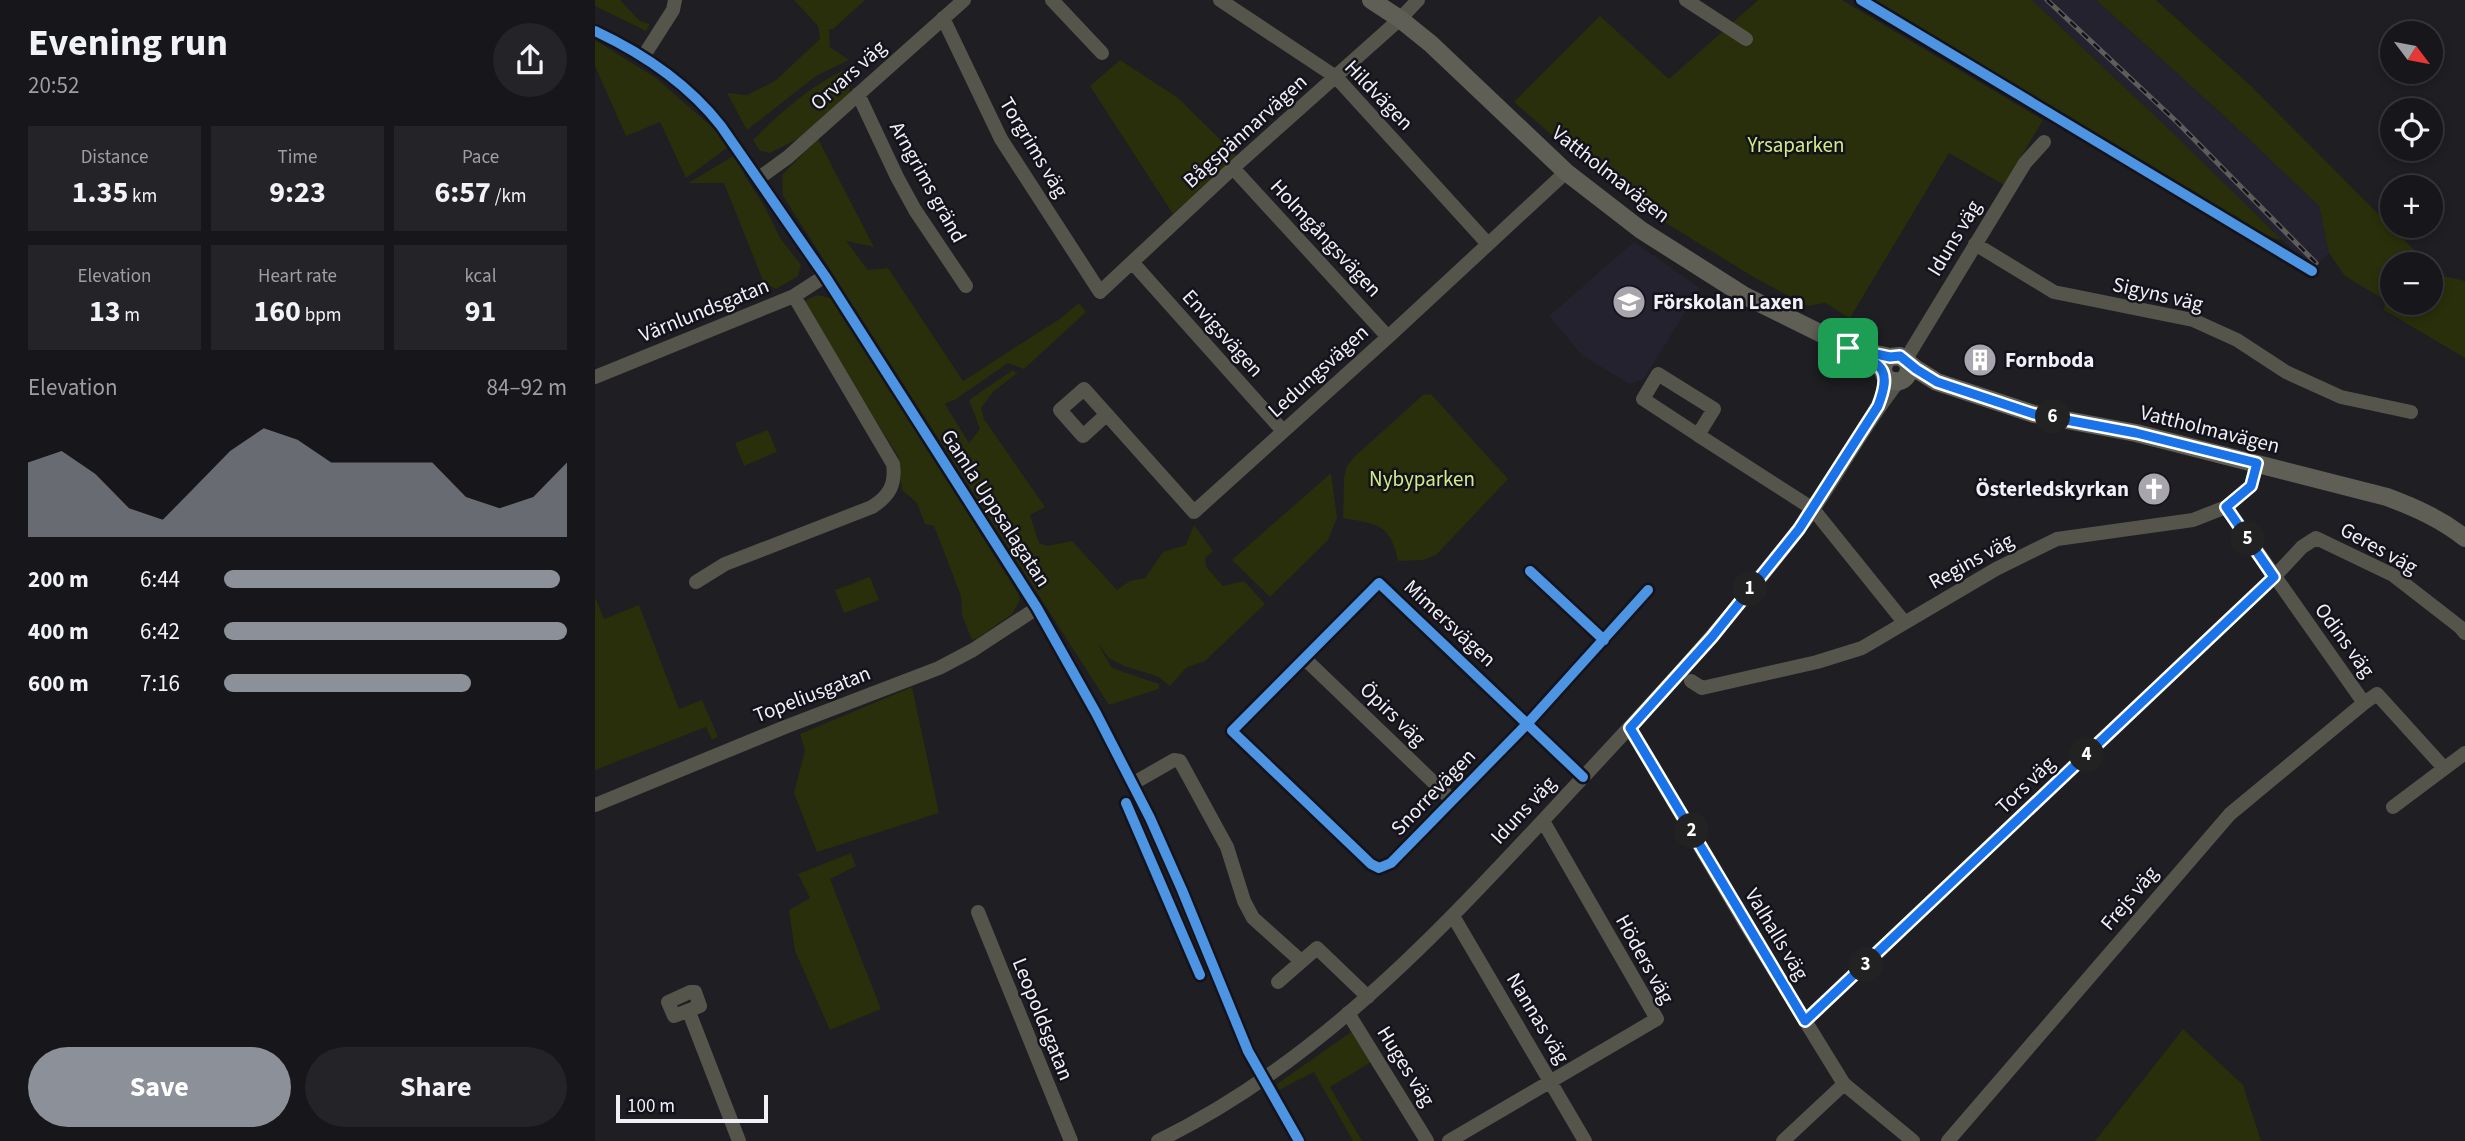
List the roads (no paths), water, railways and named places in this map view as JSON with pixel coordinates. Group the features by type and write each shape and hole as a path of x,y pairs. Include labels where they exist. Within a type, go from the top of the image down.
{"main road":[{"name":"Vattholmavägen","path":"1371,0 1400,19 1447,59 1566,172 1641,230 1745,296 1848,348 1896,369 2034,414 2136,433 2387,497 2421,510 2465,538"}],"street":[{"path":"643,57 673,10 675,0"},
{"name":"Orvars väg","path":"759,178 788,157 964,0"},
{"path":"1052,0 1102,53"},
{"name":"Hildvägen","path":"1220,0 1336,77 1488,244"},
{"name":"Bågspännarvägen","path":"1100,292 1418,0"},
{"path":"1686,0 1746,39"},
{"name":"Torgrims väg","path":"943,18 1001,139 1100,292"},
{"name":"Gamla Uppsalagatan","path":"595,32 643,57 710,111 825,276 1037,608 1132,784 1182,890 1223,994 1294,1139"},
{"name":"Arngrims gränd","path":"858,94 915,210 966,286"},
{"name":"Iduns väg","path":"1158,1141 1228,1104 1263,1080 1368,997 1453,916 1712,637 1813,509 1878,406 1896,369 2025,163 2044,142"},
{"name":"Holmgångsvägen","path":"1233,168 1388,337"},
{"name":"Ledungsvägen","path":"1106,415 1194,512 1566,172"},
{"name":"Sigyns väg","path":"1975,244 2054,292 2193,320 2237,341 2286,372 2341,397 2411,412"},
{"name":"Envigsvägen","path":"1132,262 1283,431"},
{"name":"Värnlundsgatan","path":"595,377 794,296 825,276"},
{"path":"696,582 725,564 872,507 884,500 891,490 895,476 893,464 794,296"},
{"path":"1698,435 1714,408 1658,374 1643,399 1698,435 1813,509 1904,622"},
{"name":"Regins väg","path":"1691,681 1702,688 1817,662 1861,648 1996,569 2057,539 2193,520 2226,507 2251,486 2257,463"},
{"name":"Odins väg","path":"2226,507 2364,703 2377,694 2444,768"},
{"name":"Geres väg","path":"2274,577 2302,547 2316,538 2393,575 2465,633"},
{"path":"1530,570 1604,640"},
{"name":"Tors väg","path":"1805,1021 2274,577"},
{"name":"Mimersvägen","path":"1232,731 1379,583 1583,777"},
{"name":"Snorrevägen","path":"1232,731 1378,868 1391,863 1528,723 1648,590"},
{"name":"Topeliusgatan","path":"595,805 785,727 939,668 973,650 1037,608"},
{"name":"Öpirs väg","path":"1304,658 1452,800"},
{"name":"Frejs väg","path":"1948,1141 2229,814 2364,703"},
{"name":"Valhalls väg","path":"1630,728 1844,1084 1913,1141"},
{"path":"2393,807 2465,752"},
{"path":"1132,784 1174,760 1180,761 1227,847 1244,901 1253,918 1301,961"},
{"name":"Höders väg","path":"1449,1141 1657,1019 1543,821"},
{"name":"Leopoldsgatan","path":"978,912 1071,1141"},
{"name":"Nannas väg","path":"1453,916 1585,1141"},
{"path":"1278,982 1317,948 1368,997"},
{"path":"689,1012 739,1141"},
{"name":"Huges väg","path":"1348,1013 1427,1141"},
{"path":"1783,1141 1844,1084"}],"railway":[{"path":"2047,0 2178,123 2316,263"}],"place":[{"name":"Förskolan Laxen","path":"1629,302"},
{"name":"Fornboda","path":"1980,360"},
{"name":"Österledskyrkan","path":"2154,489"}],"park label":[{"name":"Yrsaparken","path":"1796,145"},
{"name":"Nybyparken","path":"1422,479"}]}
